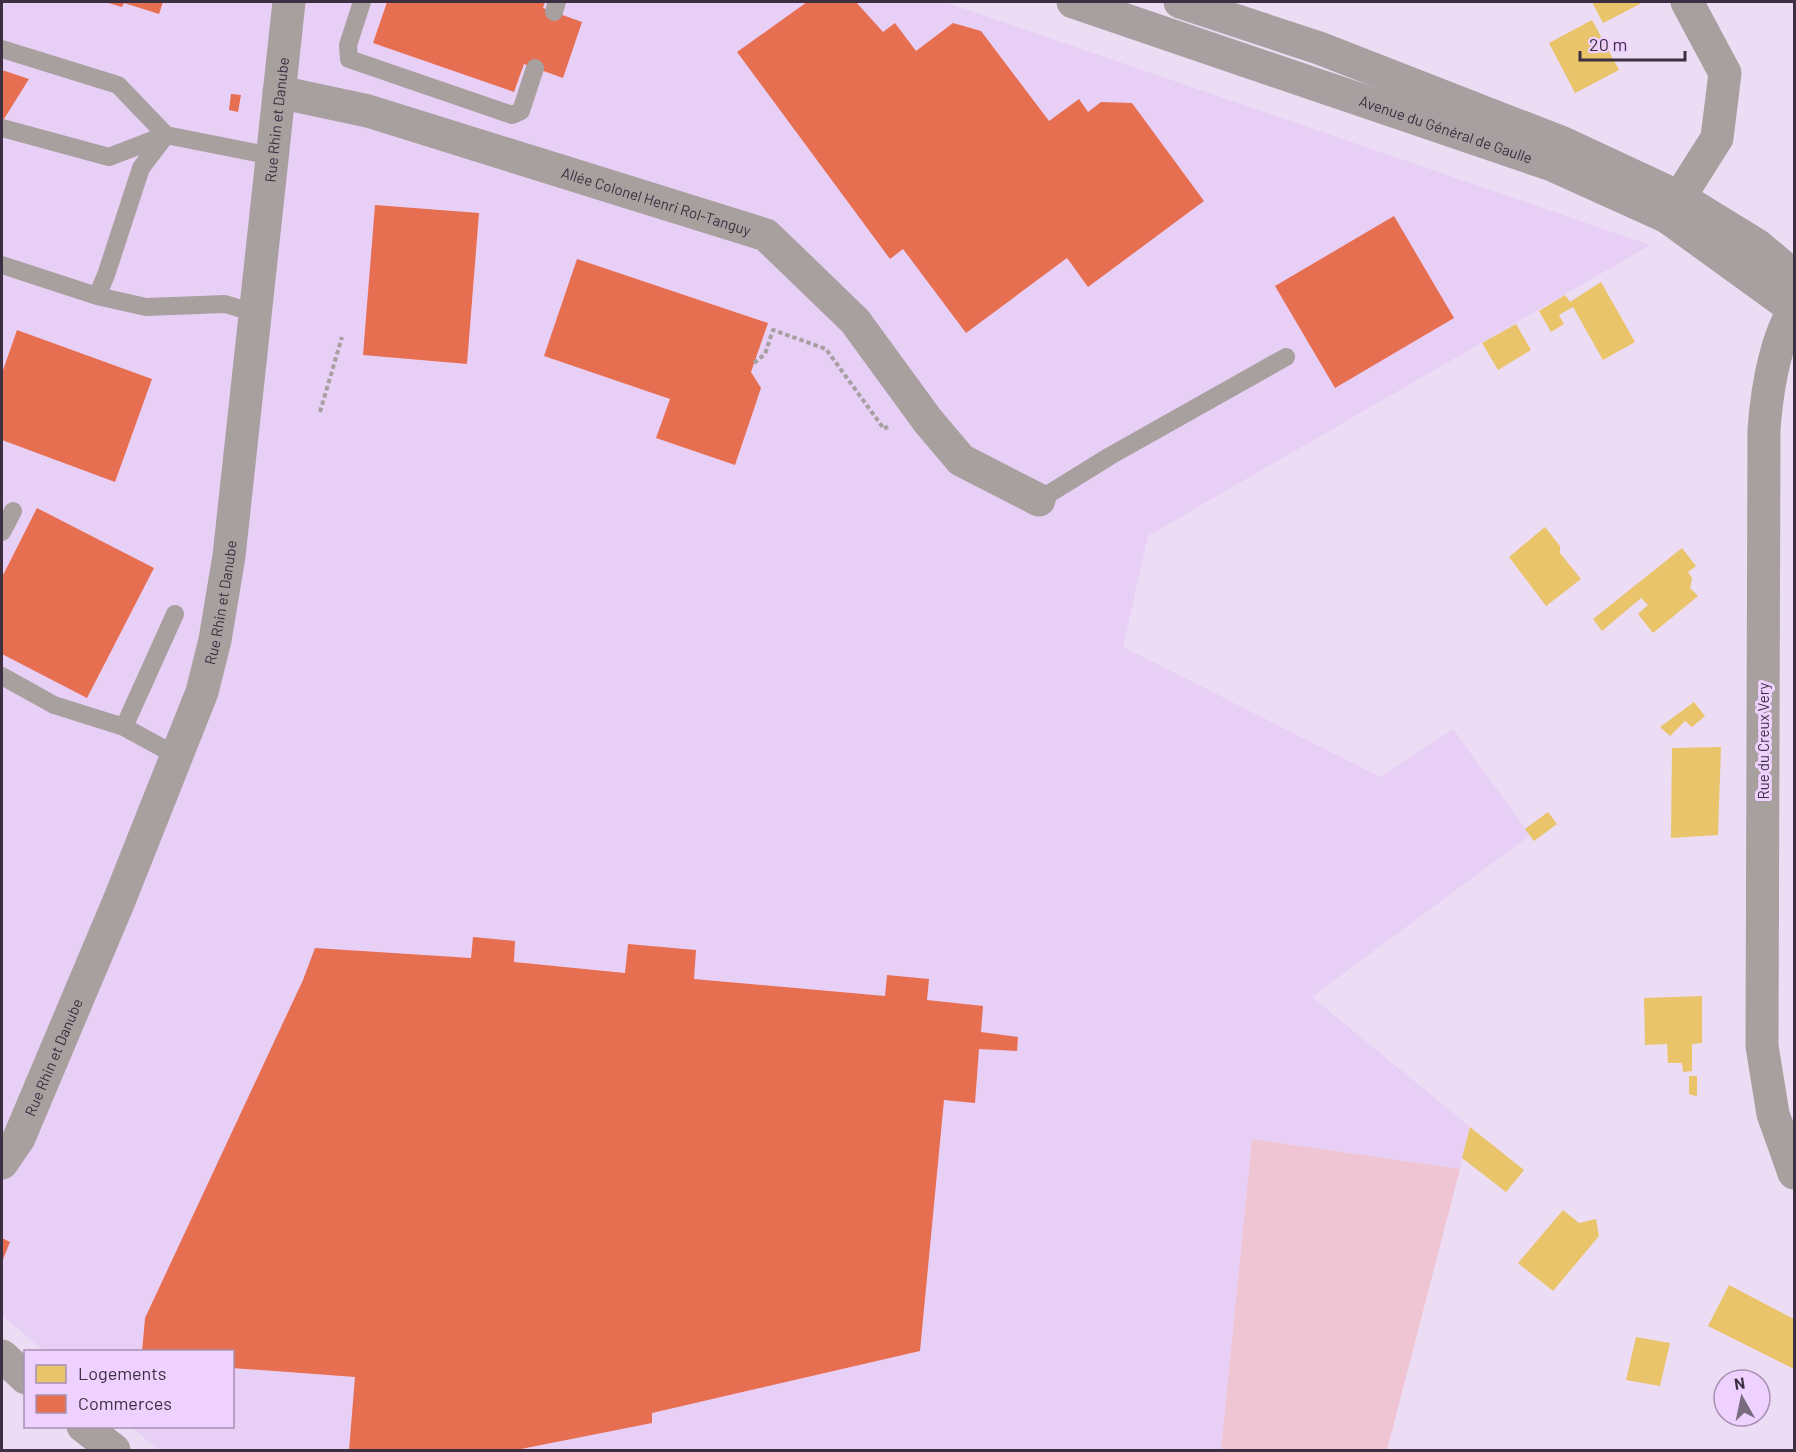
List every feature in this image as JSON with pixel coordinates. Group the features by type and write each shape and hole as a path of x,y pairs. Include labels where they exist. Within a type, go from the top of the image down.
{"main road":[{"name":"Avenue du Général de Gaulle","path":"1073,2 1673,207 1757,245 1794,276"},
{"name":"Avenue du Général de Gaulle","path":"1180,2 1319,48 1563,143 1673,207 1794,309"}],"street":[{"name":"Rue Rhin et Danube","path":"2,1163 19,1138 119,901 202,692 215,640 229,556 290,2"},
{"path":"1673,207 1717,138 1725,73 1687,2"},
{"name":"Allée Colonel Henri Rol-Tanguy","path":"279,92 368,111 766,235 855,321 928,421 961,460 1039,500"},
{"name":"Rue du Creux Very","path":"1794,309 1784,328 1778,348 1766,398 1764,430 1762,1022 1762,1046 1773,1114 1794,1173"},
{"path":"2,1356 24,1376"},
{"path":"86,1428 114,1450"}],"lane":[{"path":"362,2 348,45 349,58 512,115 521,111 535,68"},
{"path":"2,50 117,85 166,135"},
{"path":"2,128 110,157 166,135 272,156"},
{"path":"97,296 141,168 166,135"},
{"path":"2,265 97,296 146,306 225,303 255,313"},
{"path":"1039,500 1110,456 1286,357"},
{"path":"2,532 13,511"},
{"path":"124,727 175,614"},
{"path":"2,676 54,705 124,727 177,756"}],"path":[{"path":"754,363 765,354 773,330 826,349 884,429 891,423"},
{"path":"320,412 342,337"}],"shaded area":[{"path":"2,2 945,2 1650,245 1148,536 1123,647 1380,777 1453,729 1530,835 1312,997 1470,1127 1460,1169 1252,1139 1221,1450 159,1450 132,1428 234,1428 234,1350 43,1350 2,1315"},
{"path":"1252,1139 1460,1169 1387,1450 1221,1450"}],"building: Logements":[{"path":"1592,2 1639,2 1640,4 1603,23"},
{"path":"1592,20 1619,70 1575,93 1549,43"},
{"path":"1601,282 1635,342 1603,360 1573,307 1559,315 1564,324 1551,332 1539,311 1565,295 1570,302"},
{"path":"1516,324 1531,350 1498,370 1482,343"},
{"path":"1545,527 1560,546 1560,553 1581,579 1546,606 1509,557"},
{"path":"1682,548 1696,566 1688,572 1692,578 1690,588 1698,596 1653,633 1638,614 1648,605 1641,598 1602,631 1593,619"},
{"path":"1694,702 1705,716 1692,727 1685,721 1670,736 1660,727"},
{"path":"1721,747 1718,835 1671,838 1672,748"},
{"path":"1548,812 1557,824 1534,841 1525,829"},
{"path":"1702,996 1702,1043 1692,1044 1692,1071 1683,1072 1682,1063 1668,1063 1667,1044 1645,1045 1644,998"},
{"path":"1689,1076 1697,1076 1697,1095 1695,1096 1689,1094"},
{"path":"1470,1127 1524,1170 1506,1192 1462,1158"},
{"path":"1563,1210 1579,1223 1596,1219 1599,1236 1553,1291 1518,1263"},
{"path":"1729,1285 1794,1319 1794,1369 1708,1326"},
{"path":"1636,1337 1670,1343 1660,1386 1626,1380"}],"building: Commerces":[{"path":"105,2 163,2 159,14 124,3 122,7"},
{"path":"387,2 545,2 543,8 582,22 563,78 524,64 514,92 373,43"},
{"path":"807,2 856,2 883,32 895,23 916,51 953,23 981,31 1049,121 1079,99 1088,112 1101,102 1132,103 1204,201 1088,287 1067,258 966,333 903,249 890,259 737,52"},
{"path":"2,70 29,79 2,122"},
{"path":"231,94 241,95 238,112 229,110"},
{"path":"375,205 479,213 467,364 363,355"},
{"path":"1394,216 1454,318 1335,388 1275,286"},
{"path":"577,259 768,323 751,372 761,388 735,465 656,438 670,399 544,356"},
{"path":"17,330 152,379 115,482 2,440 2,373"},
{"path":"37,508 154,568 87,698 2,654 2,577"},
{"path":"473,937 515,941 514,962 625,973 628,944 696,950 694,979 885,996 887,975 929,979 927,1000 983,1006 981,1032 1018,1037 1017,1051 979,1049 975,1103 944,1100 920,1351 652,1413 652,1423 516,1450 349,1450 355,1377 234,1368 234,1350 142,1350 145,1318 303,980 315,948 471,958"},
{"path":"2,1238 10,1242 2,1262"}]}
